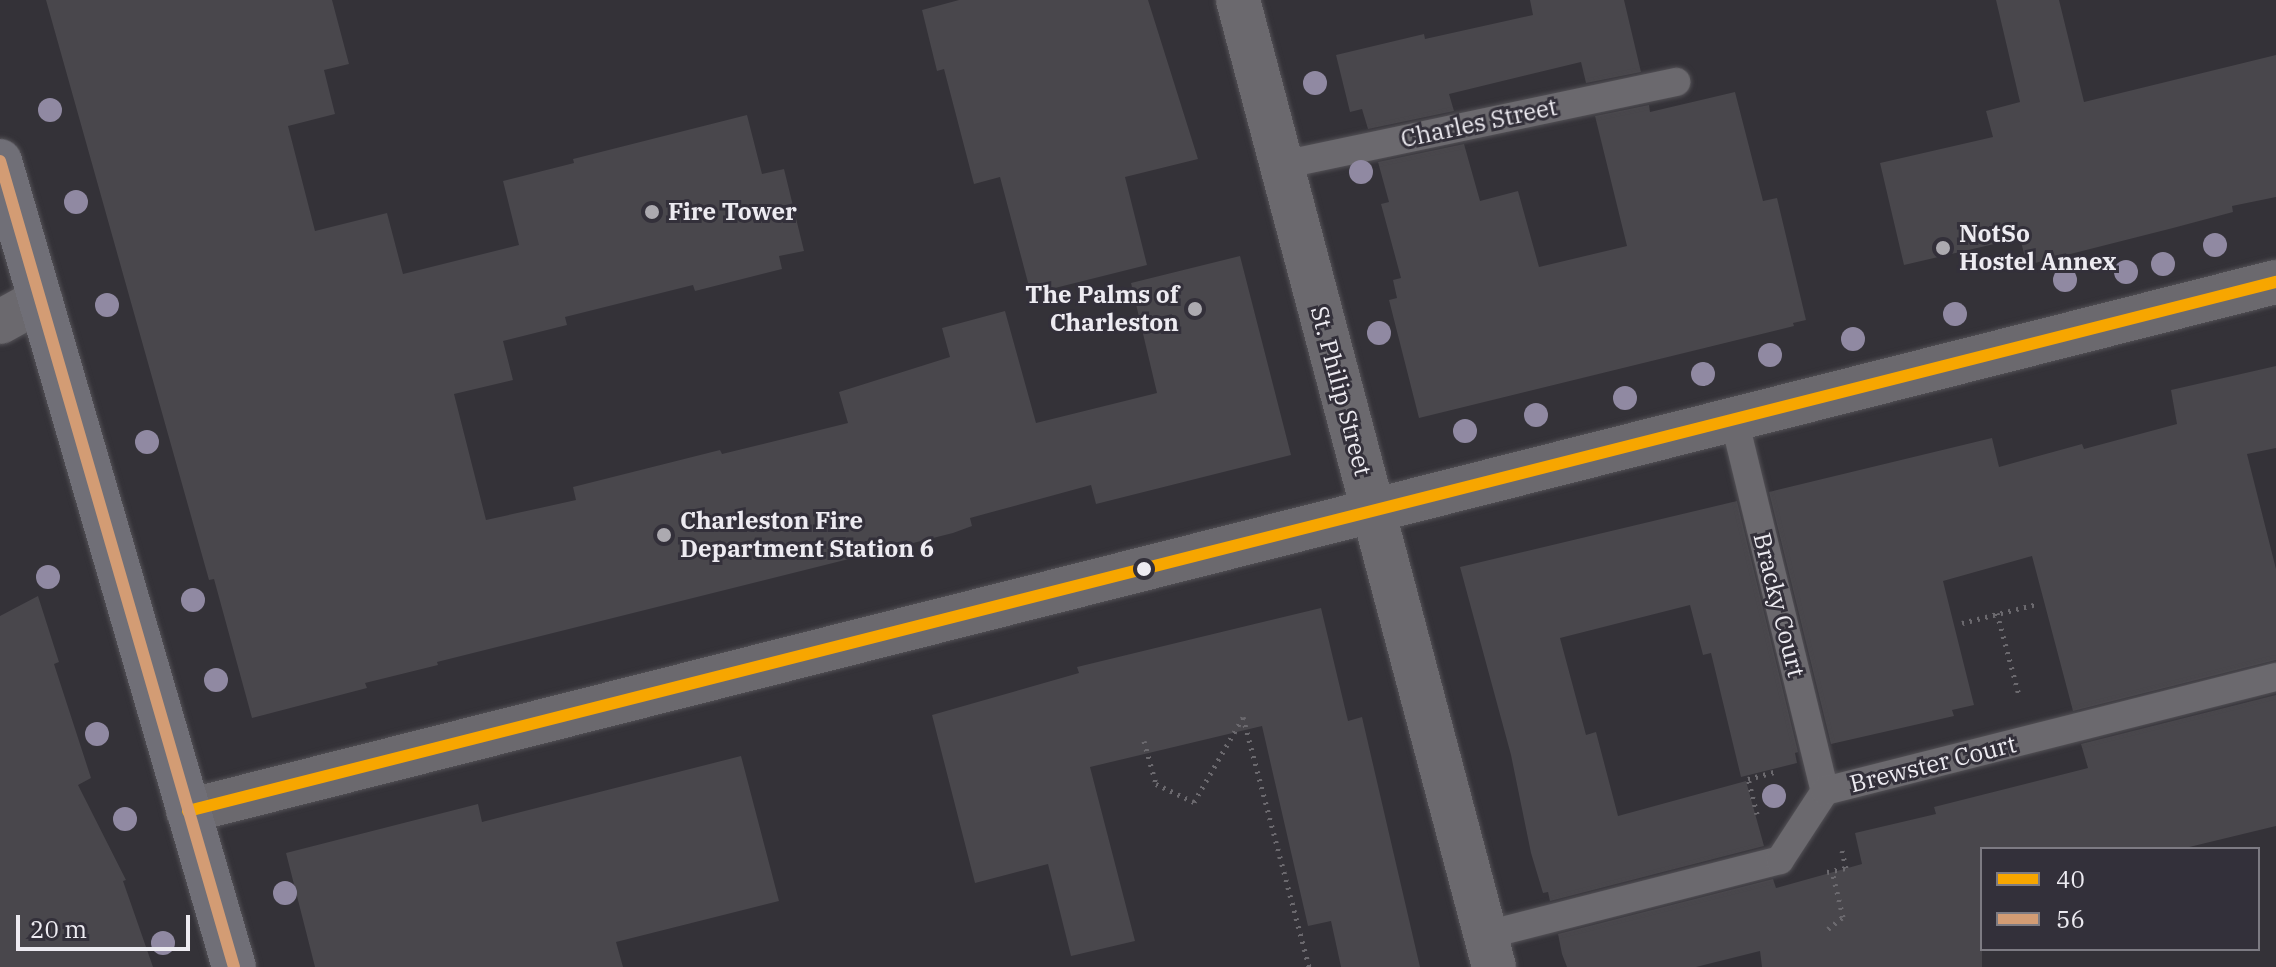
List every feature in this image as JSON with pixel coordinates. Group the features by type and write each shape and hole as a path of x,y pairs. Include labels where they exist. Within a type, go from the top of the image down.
{"main road":[{"name":"St. Philip Street","path":"1238,0 1490,951"},
{"path":"0,161 234,967"},
{"path":"188,811 2276,282"},
{"path":"0,322 40,300"}],"lane":[{"name":"Charles Street","path":"1282,165 1676,82"},
{"name":"Bracky Court","path":"1734,419 1825,791"},
{"name":"Brewster Court","path":"1490,951 1780,860 1825,791 2276,677"}],"path":[{"path":"1962,623 2037,604"},
{"path":"1997,613 2023,708"},
{"path":"1144,741 1156,784 1194,802 1243,717 1309,967"},
{"path":"1759,819 1748,779 1788,769"},
{"path":"1817,875 1846,868 1840,842"},
{"path":"1828,929 1843,917 1832,871"}],"building":[{"path":"46,0 332,0 349,64 324,70 335,114 288,126 315,231 387,213 403,274 519,245 503,181 574,163 573,159 747,115 762,174 784,169 804,251 779,256 782,269 695,291 693,285 565,317 567,325 503,341 513,380 454,394 486,520 576,500 573,487 720,450 722,454 848,423 839,392 950,357 942,328 1005,311 1036,423 1157,393 1131,283 1240,256 1291,455 1096,504 1091,485 970,518 972,526 953,533 437,662 438,665 365,683 367,688 252,718 214,579 209,580"},
{"path":"959,0 1148,0 1198,159 1125,177 1147,265 1031,294 1000,177 974,184 944,69 937,71 922,10"},
{"path":"1530,0 1624,0 1641,72 1586,83 1581,62 1449,94 1454,111 1368,129 1362,109 1350,112 1336,55 1424,34 1425,39 1533,15"},
{"path":"1996,0 2059,0 2084,102 2276,55 2276,197 2232,206 2233,212 2027,265 2020,238 1904,265 1880,163 1993,137 1986,111 2020,102"},
{"path":"1735,92 1763,201 1777,198 1806,320 1793,323 1794,326 1419,418 1389,300 1397,298 1393,280 1401,278 1381,204 1389,202 1378,162 1464,144 1480,201 1518,191 1539,267 1627,246 1595,116 1649,105 1650,112"},
{"path":"2276,366 2276,448 2247,454 2276,569 2276,660 2073,711 2032,556 1943,581 1974,705 1952,710 1954,716 1831,744 1769,492 1992,438 1999,467 2082,444 2084,449 2177,424 2171,390"},
{"path":"1737,501 1798,752 1795,753 1797,763 1741,777 1711,653 1703,655 1690,605 1560,638 1586,735 1596,732 1618,816 1746,781 1764,846 1550,901 1548,892 1543,893 1531,853 1511,755 1460,567"},
{"path":"38,596 59,662 54,664 91,778 78,785 126,880 123,881 153,967 0,967 0,616"},
{"path":"1321,608 1348,721 1362,717 1420,967 1341,967 1331,921 1308,926 1262,726 1090,767 1135,941 1071,956 1048,864 975,883 932,715 1079,673 1077,667"},
{"path":"2276,695 2276,826 2189,847 1980,847 1982,967 1762,967 1760,951 1696,967 1567,967 1558,934 1773,879 1776,888 1862,864 1855,833 1936,814 1934,807 2088,768 2081,744"},
{"path":"741,756 779,901 616,942 623,967 315,967 286,853 478,804 482,822"}],"transit line":[{"name":"56","path":"0,161 234,967"},
{"name":"40","path":"188,811 2276,282"}],"place":[{"name":"Fire Tower","path":"652,212"},
{"name":"NotSo Hostel Annex","path":"1943,248"},
{"name":"The Palms of Charleston","path":"1195,309"},
{"name":"Charleston Fire Department Station 6","path":"664,535"}]}
